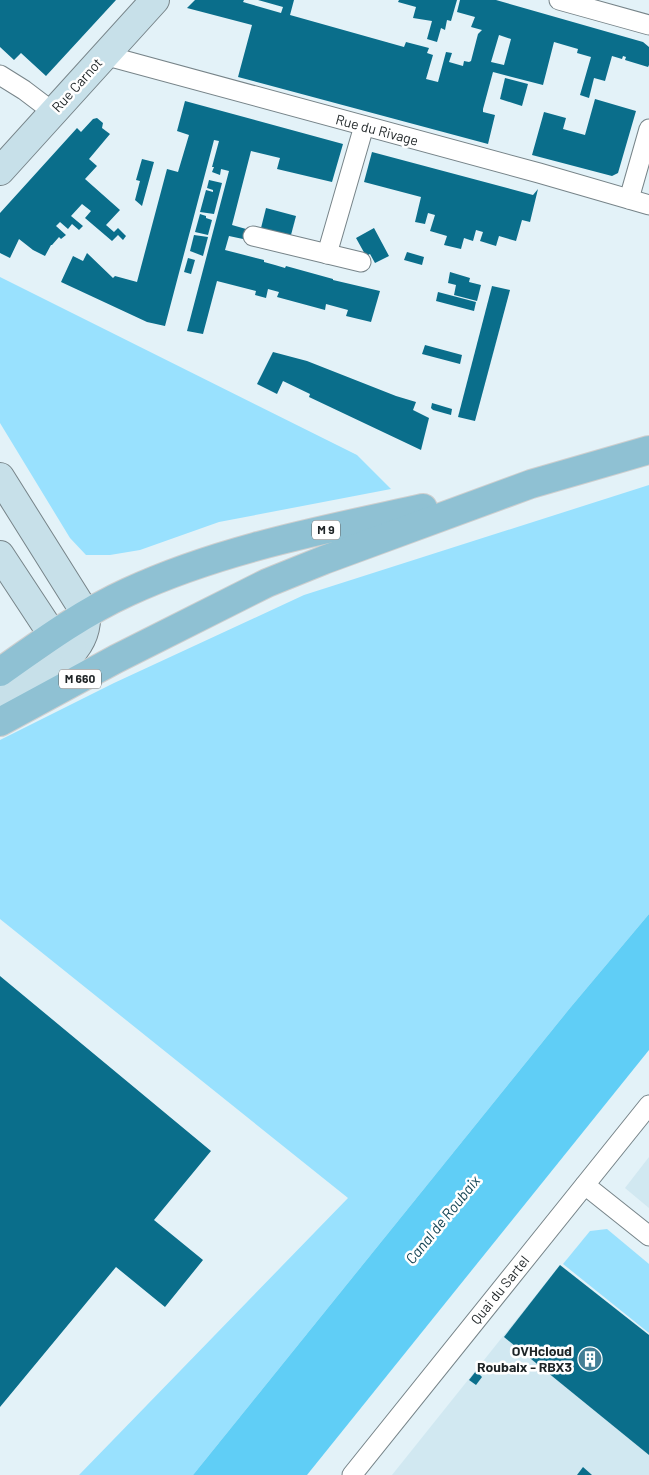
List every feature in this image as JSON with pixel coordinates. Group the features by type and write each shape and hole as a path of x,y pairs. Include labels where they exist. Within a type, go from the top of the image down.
{"main road":[{"name":"Rue Carnot","path":"0,171 155,0"},
{"name":"M 9","path":"52,634 126,593 205,561 319,531 531,484 649,450"},
{"path":"0,477 86,614 86,625 82,638 67,658 0,699"},
{"name":"M 9","path":"116,658 267,583 324,560 531,484"},
{"path":"0,556 52,634 74,650 93,656 116,658"},
{"path":"0,672 52,634"},
{"name":"M 660","path":"0,722 116,658"}],"street":[{"path":"559,0 649,25"},
{"name":"Rue du Rivage","path":"104,55 649,205"},
{"path":"0,75 53,112"},
{"path":"327,254 364,126"},
{"path":"629,199 649,128"},
{"path":"253,236 361,262"},
{"name":"Quai du Sartel","path":"352,1475 649,1106"},
{"path":"585,1185 649,1236"}],"shaded area":[{"path":"0,277 357,455 391,489 219,522 140,550 110,555 86,555 70,538 0,423"},
{"path":"649,485 649,914 570,1008 193,1475 79,1475 348,1198 0,919 0,740 114,683 304,595"},
{"path":"649,1157 649,1208 625,1188"},
{"path":"607,1229 649,1264 649,1333 563,1264 590,1231"},
{"path":"560,1265 649,1336 649,1475 392,1475"}],"water":[{"name":"Canal de Roubaix","path":"649,914 649,1050 307,1475 193,1475 570,1008"}],"building":[{"path":"0,0 116,0 46,76 21,53 14,60 0,47"},
{"path":"195,0 244,0 243,2 281,13 283,7 258,0 294,0 290,15 404,47 406,42 429,48 427,53 433,55 426,79 438,82 446,52 452,53 449,62 463,66 464,61 471,61 478,34 482,30 471,27 475,17 457,12 460,0 496,0 643,42 649,47 649,65 648,67 625,60 626,57 623,56 622,59 612,56 605,81 594,78 589,98 580,95 591,57 577,53 578,49 554,42 543,85 493,72 483,109 483,112 495,115 488,144 238,77 252,25 187,8","holes":["499,35 511,39 504,65 491,62"]},
{"path":"399,0 457,0 451,21 447,20 445,30 441,28 437,42 427,39 432,21 413,18 416,7 398,2"},
{"path":"505,78 528,84 522,106 500,99"},
{"path":"595,99 636,111 618,173 612,176 532,155 544,112 566,118 563,129 585,135"},
{"path":"185,101 343,144 332,182 277,169 280,158 251,151 232,225 246,229 243,239 229,236 225,250 264,260 264,262 285,268 286,266 380,291 371,322 346,316 348,310 326,304 325,310 277,297 279,292 268,289 266,298 255,295 256,291 217,281 203,334 187,331 229,171 221,169 220,175 212,172 219,141 214,140 165,326 147,322 61,282 73,256 83,261 87,253 113,278 115,276 137,282 167,169 178,172 189,135 177,131"},
{"path":"97,118 103,123 102,128 110,134 89,159 97,166 85,179 120,210 106,225 114,232 118,228 126,236 123,240 118,235 112,241 85,218 91,211 82,204 71,216 83,226 79,230 72,224 68,229 60,222 56,226 66,235 61,239 59,237 51,245 45,256 33,250 19,239 10,258 0,253 0,213 77,128 81,132 93,119"},
{"path":"372,152 533,195 538,189 530,222 522,220 516,241 499,236 496,246 480,241 483,232 476,230 473,241 464,238 461,249 444,245 447,236 430,231 435,215 428,213 425,224 415,222 421,197 364,182"},
{"path":"142,159 154,162 142,206 135,200 140,181 136,180"},
{"path":"209,180 222,183 214,214 200,212 206,190 213,192 213,190 207,188"},
{"path":"266,208 296,216 291,235 261,228"},
{"path":"200,214 212,220 208,235 195,232"},
{"path":"374,228 389,256 375,263 370,254 366,256 356,238"},
{"path":"194,235 208,237 203,256 190,251"},
{"path":"407,252 424,257 422,265 404,260"},
{"path":"188,258 195,260 191,274 184,272"},
{"path":"450,272 470,278 469,282 481,285 477,301 454,295 456,285 448,283"},
{"path":"492,286 510,290 475,421 458,417"},
{"path":"438,292 476,302 474,311 436,301"},
{"path":"425,345 462,355 460,364 422,354"},
{"path":"273,352 307,361 416,402 413,410 429,418 421,450 309,397 310,394 283,381 277,394 257,384"},
{"path":"432,403 452,409 451,415 433,410 431,408"},
{"path":"0,976 211,1151 154,1220 203,1260 165,1307 116,1267 0,1407"},
{"name":"OVHcloud Roubaix - RBX3","path":"560,1265 649,1335 649,1455 504,1337"},
{"path":"476,1371 482,1377 476,1385 469,1380"},
{"path":"583,1467 592,1475 577,1475"}],"place":[{"name":"OVHcloud Roubaix - RBX3","path":"590,1359"}]}
